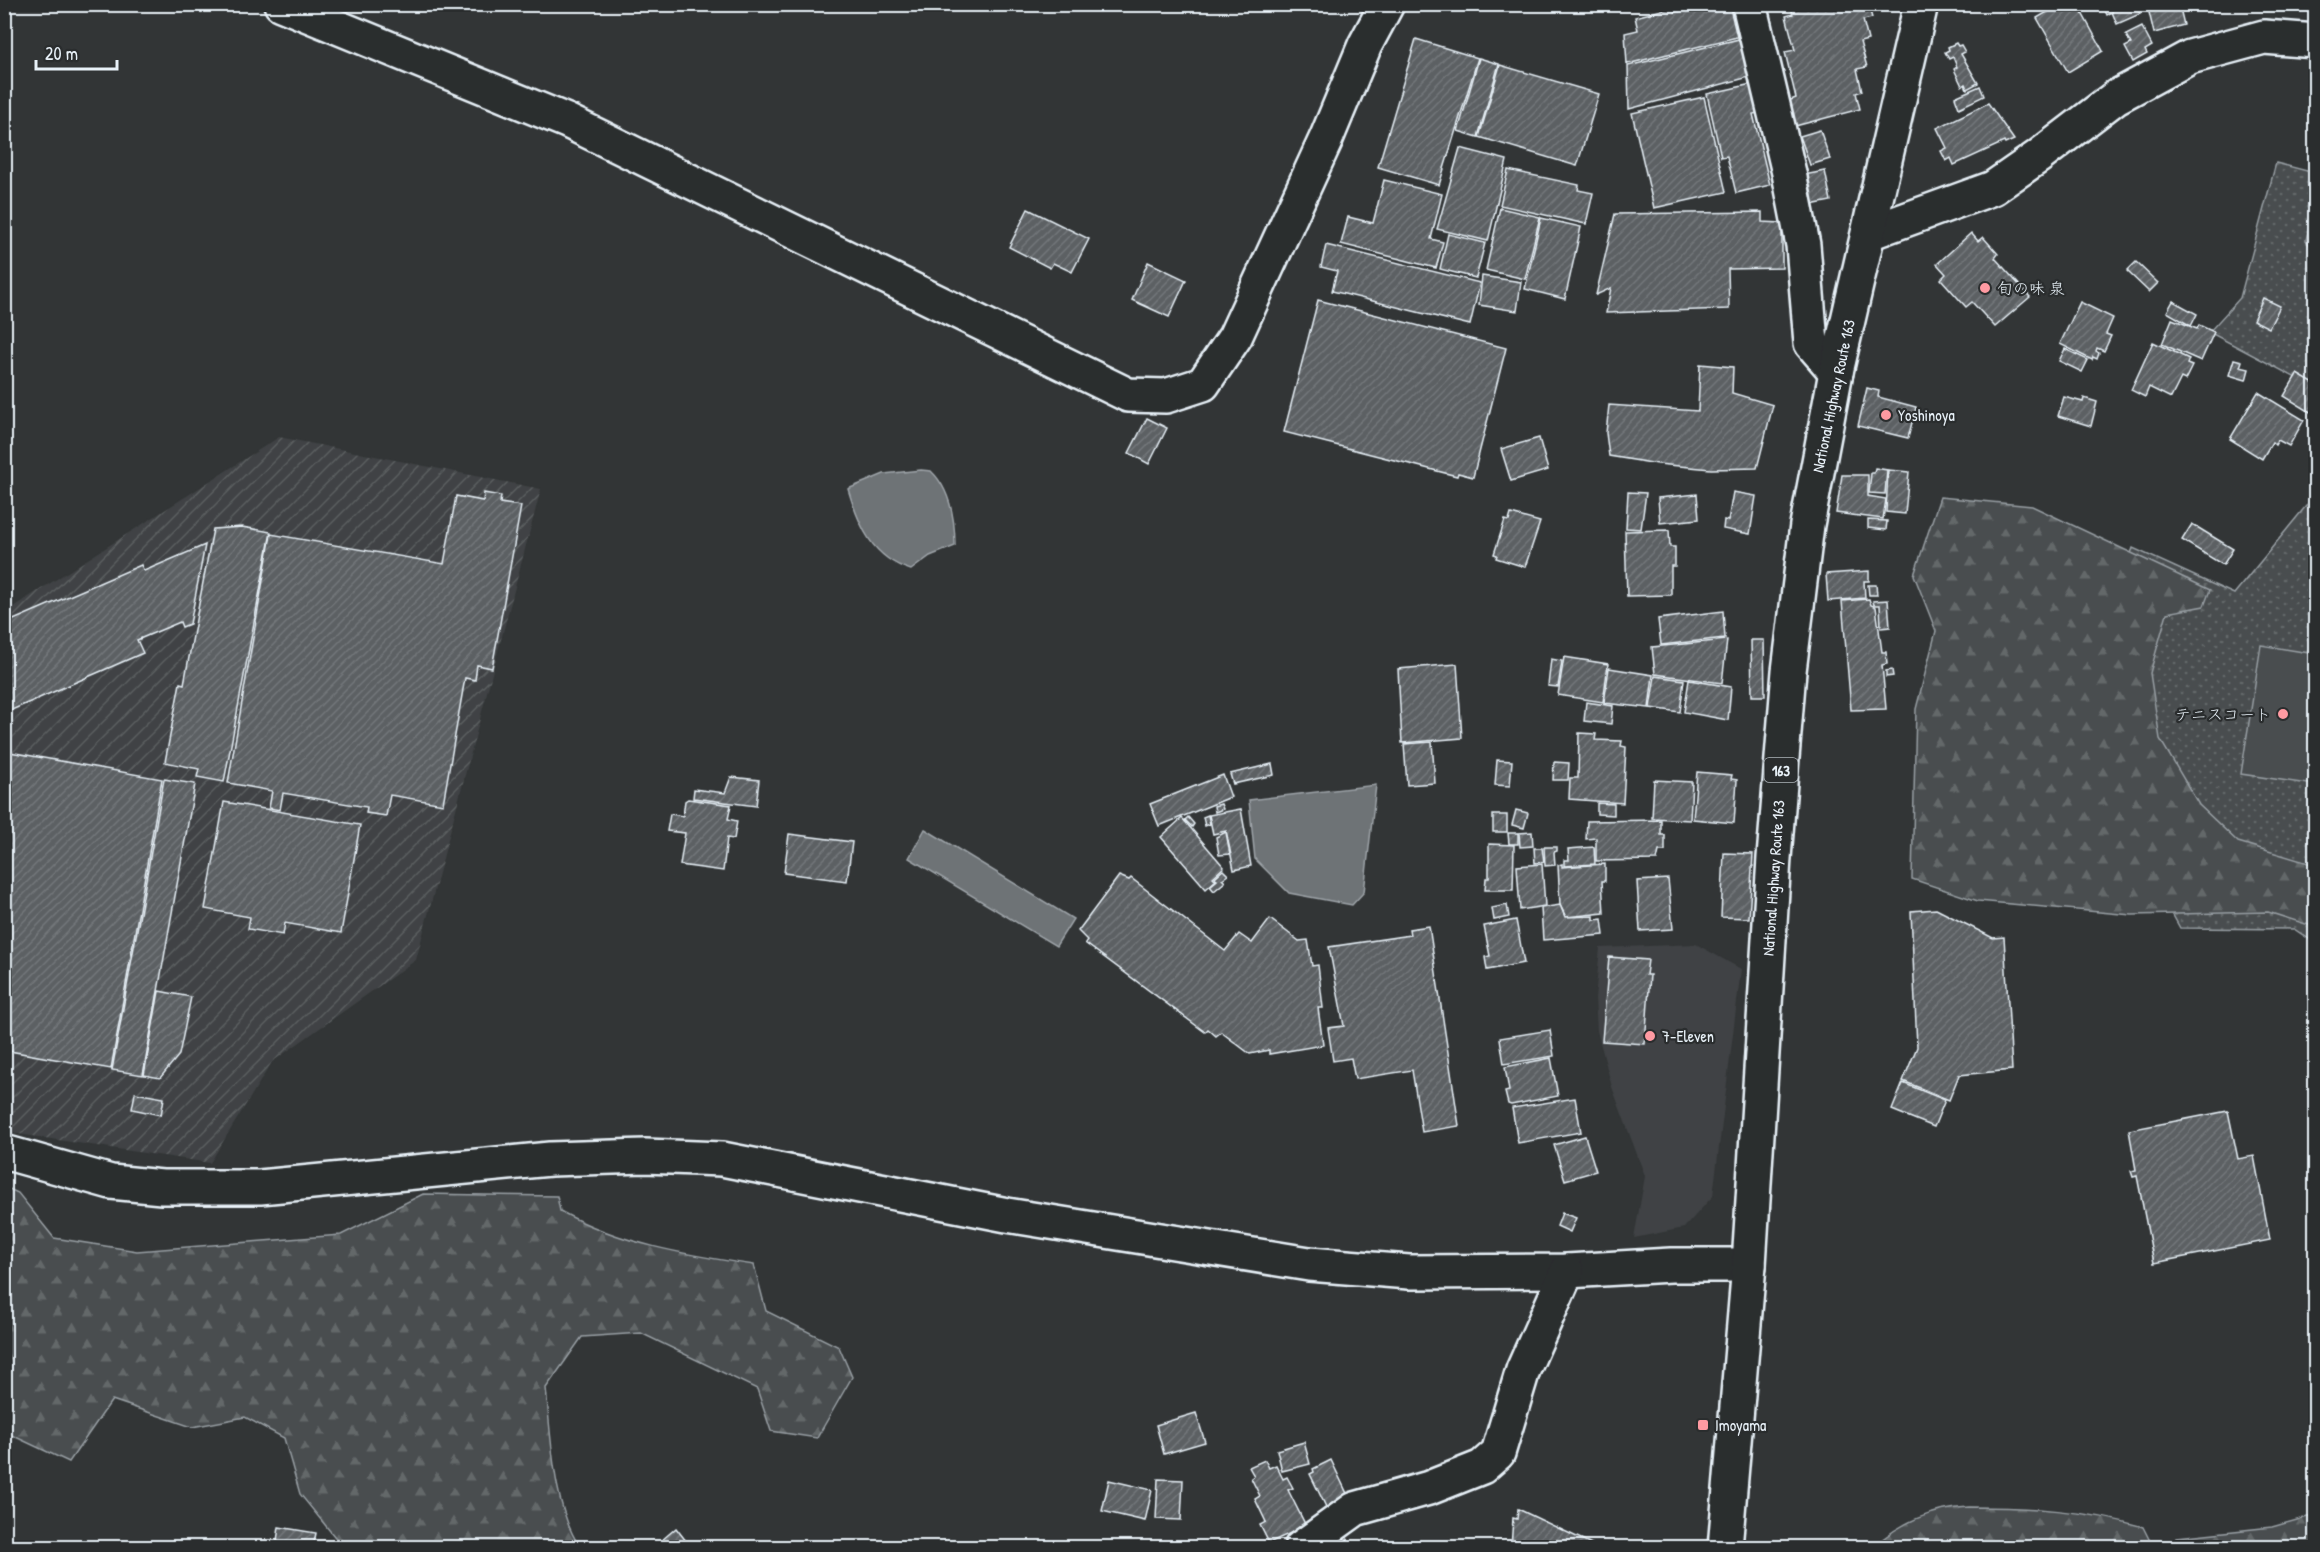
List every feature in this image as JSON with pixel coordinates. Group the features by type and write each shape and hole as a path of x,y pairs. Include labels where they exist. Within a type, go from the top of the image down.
{"main road":[{"path":"281,4 567,121 1128,395 1166,396 1203,384 1235,337 1326,139 1365,45 1387,4"},
{"path":"1749,4 1789,173 1803,245 1811,343 1836,372"},
{"name":"National Highway Route 163","path":"1725,1548 1749,1264 1774,858 1789,671 1806,525 1836,372 1921,4"},
{"path":"1869,233 1993,188 2116,97 2190,57 2264,37 2316,41"},
{"path":"4,1152 111,1182 162,1187 260,1187 550,1159 645,1156 722,1159 1007,1215 1309,1264 1409,1272 1567,1271 1671,1265 1749,1264"},
{"path":"1301,1548 1355,1509 1440,1484 1482,1467 1498,1454 1523,1371 1567,1271"}],"shaded area":[{"path":"2315,223 2315,253 2306,240 2309,227"},
{"path":"279,437 541,489 416,960 272,1062 210,1163 5,1132 5,612"},
{"path":"931,471 943,487 953,515 955,546 930,556 911,570 886,557 869,539 862,528 848,489 884,474"},
{"path":"1376,785 1364,892 1352,905 1289,893 1255,859 1249,800"},
{"path":"925,829 1073,919 1056,946 909,858"},
{"path":"1696,944 1741,969 1713,1196 1684,1228 1634,1238 1645,1176 1612,1087 1597,1031 1595,998 1600,948"}],"green space":[{"path":"2276,163 2315,173 2315,388 2209,332 2240,298"},
{"path":"2315,495 2315,943 2294,929 2180,928 2068,724 2133,548 2234,594"},
{"path":"1940,497 2032,506 2210,590 2204,606 2167,613 2150,673 2160,739 2199,805 2238,842 2315,865 2315,927 2268,912 2132,915 1978,901 1912,879 1916,709 1936,631 1914,575"},
{"name":"テニスコート","path":"2261,645 2315,654 2315,785 2241,774"},
{"path":"5,1187 18,1193 54,1238 137,1251 341,1235 423,1194 557,1196 560,1211 606,1232 654,1247 754,1265 766,1311 839,1347 852,1377 817,1438 771,1431 757,1389 641,1333 582,1337 546,1388 559,1492 571,1531 580,1547 343,1547 300,1494 284,1438 245,1417 192,1427 112,1400 69,1462 5,1432"},
{"path":"1955,1508 2079,1513 2122,1521 2143,1527 2153,1547 1873,1547 1894,1530 1917,1518"},
{"path":"2315,1515 2315,1547 2177,1547 2177,1537 2272,1527"}],"building":[{"path":"1705,4 1729,4 1737,37 1627,64 1625,33 1638,30 1635,17 1674,7 1675,12"},
{"path":"1784,4 1868,4 1872,18 1863,20 1868,40 1860,42 1867,67 1857,69 1862,91 1856,93 1860,109 1795,126 1788,101 1796,98 1785,52 1795,50 1786,16 1793,14 1790,5"},
{"path":"2061,4 2077,4 2103,51 2068,72 2037,18"},
{"path":"2102,4 2135,4 2140,14 2117,24 2112,12 2107,15"},
{"path":"2147,4 2179,4 2184,25 2154,33"},
{"path":"2142,27 2152,46 2145,50 2147,54 2133,62 2125,47 2131,44 2126,35"},
{"path":"1416,39 1478,58 1439,185 1378,167"},
{"path":"1739,39 1749,77 1629,109 1628,66"},
{"path":"1956,43 1958,46 1961,45 1965,52 1961,54 1978,83 1967,89 1965,84 1962,86 1954,69 1957,67 1953,57 1949,59 1945,52 1949,50 1948,47"},
{"path":"1479,58 1499,64 1478,137 1458,131"},
{"path":"1500,65 1599,94 1577,166 1479,137"},
{"path":"1752,84 1759,113 1753,114 1770,185 1736,193 1727,156 1721,157 1707,94"},
{"path":"1980,86 1984,96 1959,108 1955,97"},
{"path":"1704,97 1726,192 1654,208 1632,113"},
{"path":"1988,103 2014,140 2005,144 2004,142 1954,165 1951,158 1946,161 1941,151 1947,148 1937,128"},
{"path":"1820,130 1830,159 1810,165 1800,136"},
{"path":"1460,148 1507,160 1488,241 1437,229"},
{"path":"1508,170 1579,185 1578,190 1593,193 1586,224 1500,205"},
{"path":"1825,171 1831,201 1810,205 1804,175"},
{"path":"1384,180 1442,194 1431,239 1443,242 1436,268 1341,244 1348,217 1373,223"},
{"path":"1500,208 1540,217 1525,279 1486,270"},
{"path":"1028,209 1089,239 1072,272 1053,263 1050,268 1009,247"},
{"path":"1762,212 1762,222 1782,223 1782,268 1728,269 1729,309 1606,313 1611,288 1596,295 1615,214"},
{"path":"1541,218 1581,227 1565,299 1525,289"},
{"name":"旬の味 泉","path":"1971,233 1978,241 1983,237 1998,254 1995,258 2030,297 1995,327 1972,302 1966,307 1941,279 1946,274 1937,264"},
{"path":"1448,234 1485,243 1476,278 1440,269"},
{"path":"1326,245 1480,283 1470,325 1332,291 1337,271 1321,267"},
{"path":"1148,262 1186,280 1169,317 1132,300"},
{"path":"2136,262 2158,283 2149,292 2127,271"},
{"path":"1482,276 1521,282 1517,311 1479,305"},
{"path":"2263,298 2280,306 2269,328 2253,320"},
{"path":"1318,300 1506,348 1473,477 1458,473 1457,476 1284,432"},
{"path":"2173,301 2197,314 2191,326 2167,312"},
{"path":"2080,302 2113,318 2106,334 2111,336 2104,351 2097,348 2096,351 2099,353 2097,359 2093,357 2092,360 2060,344"},
{"path":"2172,319 2197,329 2199,325 2214,332 2201,361 2162,344"},
{"path":"2153,342 2189,359 2187,364 2192,366 2185,380 2181,378 2171,398 2149,387 2145,397 2131,390"},
{"path":"2065,349 2088,360 2082,372 2059,361"},
{"path":"2234,359 2242,361 2240,367 2249,369 2246,380 2229,375"},
{"path":"1700,364 1733,367 1732,393 1773,405 1757,468 1711,469 1609,456 1606,433 1609,405 1698,411"},
{"path":"2297,374 2316,385 2316,409 2312,413 2284,396"},
{"path":"1867,388 1879,391 1878,397 1916,407 1908,438 1858,426"},
{"path":"2258,392 2304,420 2289,446 2278,440 2275,445 2272,442 2262,459 2230,439"},
{"path":"2064,397 2083,402 2084,398 2097,402 2091,426 2058,416"},
{"path":"1147,418 1167,428 1149,464 1129,453"},
{"path":"1539,438 1548,470 1511,481 1501,449"},
{"path":"1875,468 1887,470 1885,494 1869,493 1871,473 1874,473"},
{"path":"1888,470 1909,472 1905,514 1886,512"},
{"path":"1842,475 1868,475 1868,496 1886,499 1883,519 1836,513"},
{"path":"1628,492 1646,493 1641,529 1626,528"},
{"path":"1733,492 1756,496 1750,534 1723,529 1724,520 1728,521"},
{"path":"484,493 501,496 500,503 521,506 492,668 477,665 475,680 465,678 443,804 390,795 386,816 366,813 367,807 283,793 280,810 269,808 272,791 228,783 271,534 444,564 456,496 483,501"},
{"path":"1697,494 1699,519 1660,523 1658,498"},
{"path":"1511,514 1540,522 1525,567 1496,558 1497,555 1494,554 1505,520 1509,521"},
{"path":"1868,520 1887,521 1886,530 1868,528"},
{"path":"2192,524 2233,549 2223,565 2182,540"},
{"path":"242,527 271,532 224,782 197,777 199,769 165,762 180,683 184,684 213,529"},
{"path":"1669,530 1670,547 1675,547 1675,566 1671,566 1671,595 1627,596 1625,531"},
{"path":"205,545 190,624 182,627 180,622 137,640 143,653 7,712 4,705 4,624 141,565 144,571"},
{"path":"1869,571 1869,581 1864,581 1865,598 1828,601 1826,574"},
{"path":"1868,585 1876,585 1877,595 1869,595"},
{"path":"1869,599 1871,605 1876,607 1882,652 1886,652 1887,664 1882,665 1886,709 1851,710 1842,601"},
{"path":"1888,600 1890,627 1881,628 1880,605 1874,605 1873,601"},
{"path":"1723,611 1725,638 1661,645 1658,619"},
{"path":"1727,640 1722,683 1655,674 1652,647"},
{"path":"1751,640 1764,640 1765,696 1752,696"},
{"path":"1564,657 1608,664 1603,702 1558,695"},
{"path":"1551,659 1562,661 1558,687 1548,686"},
{"path":"1457,664 1462,738 1402,743 1398,669"},
{"path":"1609,668 1653,675 1649,708 1604,703"},
{"path":"1892,670 1893,676 1886,677 1886,671"},
{"path":"1655,676 1684,680 1680,712 1650,708"},
{"path":"1689,680 1731,687 1728,720 1684,712"},
{"path":"1586,702 1613,706 1611,724 1584,721"},
{"path":"1579,733 1596,734 1595,740 1622,741 1621,746 1626,747 1623,803 1569,799 1570,778 1578,778"},
{"path":"1432,742 1435,783 1407,785 1404,744"},
{"path":"4,751 162,779 111,1069 4,1050"},
{"path":"1497,760 1512,761 1510,786 1495,785"},
{"path":"1554,762 1569,763 1568,780 1553,780"},
{"path":"1272,764 1274,775 1233,784 1230,774"},
{"path":"1697,772 1732,775 1731,779 1737,780 1734,823 1693,819"},
{"path":"1223,775 1231,797 1159,826 1150,804"},
{"path":"731,777 759,780 756,806 693,798 694,789 725,793"},
{"path":"164,779 195,784 143,1075 112,1070"},
{"path":"1654,780 1692,782 1690,820 1652,818"},
{"path":"688,799 731,805 728,819 737,821 734,839 727,838 723,871 680,865 685,833 667,831 670,814 683,816 685,801"},
{"path":"224,802 360,825 341,933 285,923 283,935 248,929 250,917 205,909"},
{"path":"1597,803 1614,804 1614,815 1597,814"},
{"path":"1221,804 1223,809 1215,812 1214,806"},
{"path":"1241,809 1251,866 1234,870 1226,831 1213,834 1209,815"},
{"path":"1516,810 1528,813 1524,828 1512,825"},
{"path":"1208,815 1210,824 1205,826 1203,817"},
{"path":"1493,815 1507,815 1507,832 1493,832"},
{"path":"1188,817 1194,824 1192,827 1185,820"},
{"path":"1182,818 1224,867 1213,877 1216,880 1206,889 1161,837"},
{"path":"1661,820 1661,835 1665,835 1665,851 1659,851 1657,860 1596,861 1596,838 1586,839 1587,821"},
{"path":"1226,832 1230,854 1219,855 1216,837"},
{"path":"1532,832 1533,846 1520,847 1519,833"},
{"path":"1508,833 1518,833 1518,844 1509,844"},
{"path":"789,834 852,842 847,881 784,873"},
{"path":"1489,844 1514,845 1513,890 1485,890 1486,878 1489,878"},
{"path":"1544,847 1557,847 1557,851 1554,852 1555,865 1545,866"},
{"path":"1594,847 1595,864 1564,866 1564,860 1569,860 1568,849"},
{"path":"1534,848 1542,848 1544,862 1535,863"},
{"path":"1724,853 1753,854 1749,918 1721,917"},
{"path":"1542,864 1545,906 1520,910 1517,866"},
{"path":"1562,864 1562,867 1605,864 1605,881 1602,881 1604,913 1566,917 1560,905 1558,865"},
{"path":"1223,870 1228,875 1222,879 1225,882 1214,891 1210,886"},
{"path":"1119,876 1129,880 1131,878 1225,951 1239,934 1252,943 1270,919 1299,941 1308,940 1312,966 1318,965 1323,1008 1318,1008 1323,1045 1269,1054 1269,1050 1250,1054 1221,1032 1216,1036 1208,1029 1205,1032 1085,943 1087,940 1078,931"},
{"path":"1668,879 1673,929 1640,931 1637,881"},
{"path":"1507,905 1509,917 1494,920 1492,908"},
{"path":"1560,905 1565,917 1594,916 1594,920 1602,919 1604,935 1543,940 1541,908"},
{"path":"1936,909 1993,938 2004,937 2012,1070 1959,1075 1949,1100 1903,1081 1917,1047 1911,911"},
{"path":"1516,920 1524,963 1487,970 1485,957 1490,956 1484,926"},
{"path":"1429,926 1459,1126 1422,1132 1412,1070 1355,1079 1351,1058 1333,1061 1328,1028 1344,1026 1329,947 1410,935 1409,929"},
{"path":"1609,957 1648,960 1646,975 1650,975 1645,1044 1602,1041"},
{"path":"159,991 191,997 179,1055 160,1078 144,1075"},
{"path":"1550,1030 1554,1056 1504,1064 1500,1038"},
{"path":"1551,1058 1558,1096 1508,1104 1505,1092 1509,1091 1505,1067"},
{"path":"1903,1083 1945,1100 1934,1127 1892,1110"},
{"path":"135,1093 164,1098 161,1115 132,1109"},
{"path":"1575,1098 1581,1132 1518,1143 1512,1108"},
{"path":"2228,1111 2238,1159 2254,1156 2270,1240 2154,1263 2137,1176 2133,1177 2131,1171 2136,1170 2129,1130"},
{"path":"1585,1136 1596,1171 1565,1180 1554,1145"},
{"path":"1562,1213 1576,1218 1570,1232 1557,1226"},
{"path":"1196,1413 1205,1442 1164,1454 1156,1425"},
{"path":"1304,1442 1310,1464 1282,1471 1277,1450"},
{"path":"1265,1460 1269,1468 1276,1465 1283,1479 1287,1477 1293,1488 1288,1490 1306,1526 1269,1543 1260,1525 1266,1522 1255,1499 1260,1496 1251,1478 1254,1476 1249,1467"},
{"path":"1331,1460 1351,1502 1329,1513 1310,1474 1314,1472 1313,1469"},
{"path":"1158,1479 1183,1480 1181,1520 1156,1519"},
{"path":"1109,1480 1152,1490 1145,1521 1102,1511"},
{"path":"1518,1509 1600,1548 1511,1548 1513,1518 1517,1519"},
{"path":"279,1527 316,1533 313,1548 276,1548"},
{"path":"676,1528 690,1546 654,1547"}],"place":[{"name":"旬の味 泉","path":"1985,288"},
{"name":"Yoshinoya","path":"1886,415"},
{"name":"テニスコート","path":"2283,714"},
{"name":"7-Eleven","path":"1650,1036"},
{"name":"Imoyama","path":"1703,1425"}]}
